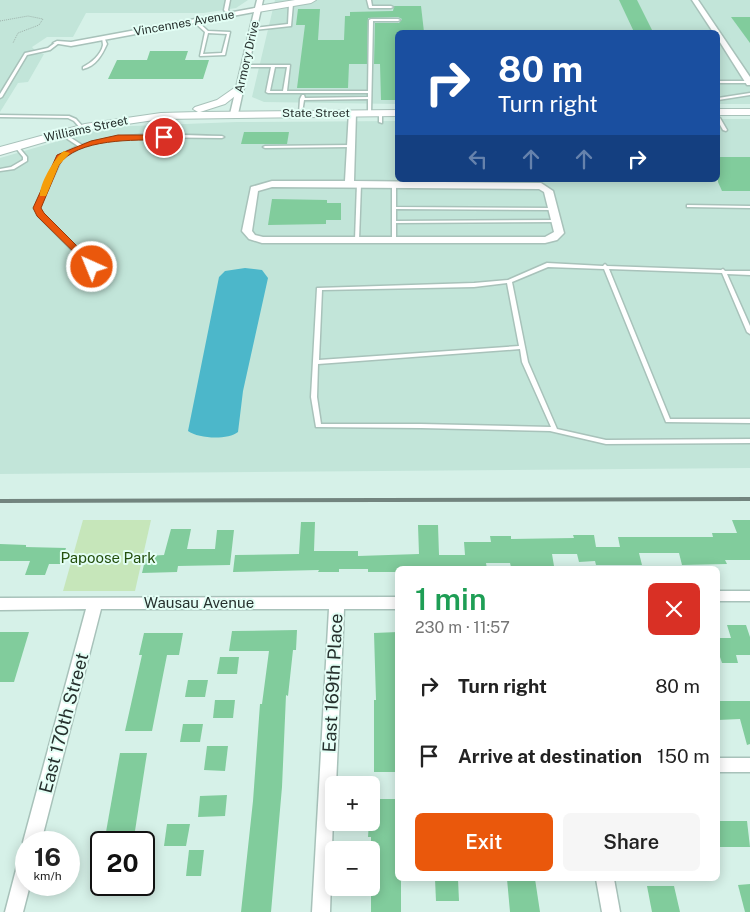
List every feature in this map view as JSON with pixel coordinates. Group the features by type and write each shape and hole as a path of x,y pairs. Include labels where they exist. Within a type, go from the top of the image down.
{"street":[{"name":"Vincennes Avenue","path":"58,43 71,44 230,15 259,5 292,4 311,0"},
{"path":"695,0 715,30"},
{"name":"Armory Drive","path":"234,114 259,5"},
{"path":"720,38 749,83"},
{"path":"161,116 204,108 221,102 240,87"},
{"path":"720,112 750,112"},
{"path":"349,184 352,113"},
{"name":"State Street","path":"234,114 352,113 377,116 395,113"},
{"name":"Williams Street","path":"0,151 82,128 161,116 234,114"},
{"path":"359,184 531,184 541,186 548,191 559,233 554,238 545,240 262,240 252,237 247,231 254,189 261,186 359,184"},
{"path":"720,596 750,596"},
{"name":"East 170th Street","path":"35,831 95,603"},
{"name":"East 169th Place","path":"322,912 337,603"},
{"name":"Wausau Avenue","path":"0,604 395,603"},
{"path":"720,765 750,765"},
{"path":"605,881 611,912"},
{"path":"14,912 18,896"}],"lane":[{"path":"228,0 226,10 230,15"},
{"path":"369,0 370,7 391,7"},
{"path":"254,28 284,28 290,25 292,4"},
{"path":"377,116 370,98 371,20 398,20"},
{"path":"195,21 207,32 229,33 224,54 201,55 207,32"},
{"path":"84,68 95,63 105,44 103,38"},
{"path":"0,97 26,54 49,49 58,43"},
{"path":"245,66 289,66 285,92"},
{"path":"272,66 268,92 370,92"},
{"path":"720,82 749,83"},
{"path":"300,113 303,92"},
{"path":"720,99 729,98 736,94 750,94"},
{"path":"302,99 370,98"},
{"path":"0,116 69,117 75,120 82,128"},
{"path":"720,121 725,130"},
{"path":"61,133 82,147"},
{"path":"92,267 40,214 37,208 60,157 82,147 118,138 222,137"},
{"path":"0,175 25,161 25,157 16,146"},
{"path":"265,147 350,146"},
{"path":"0,170 12,168"},
{"path":"357,240 359,184"},
{"path":"394,184 394,240"},
{"path":"689,206 750,207"},
{"path":"394,208 553,208"},
{"path":"394,222 556,220"},
{"path":"750,273 547,265 509,281 377,289 319,289 314,397 318,426 421,426 555,430 606,442 750,441"},
{"path":"605,266 668,421 750,421"},
{"path":"723,271 750,332"},
{"path":"509,281 525,362 555,430"},
{"path":"316,362 522,347"}],"path":[{"path":"0,21 28,16 43,19 38,25 18,33 13,43"}],"shaded area":[{"path":"0,0 248,0 236,8 204,13 86,13 73,37 47,37 32,47 37,53 44,54 28,82 18,83 0,112"},
{"path":"275,0 750,0 750,104 720,104 720,30 395,30 395,104 264,102 252,97"},
{"path":"720,119 750,119 750,468 0,474 0,158 107,127 237,122 395,121 395,182 720,182"}],"green space":[{"name":"Papoose Park","path":"83,520 151,520 135,591 63,591"}],"water":[{"path":"245,268 262,270 268,278 243,391 238,432 221,437 199,436 188,431 219,277 225,271"}],"building":[{"path":"619,0 637,0 652,30 633,30"},
{"path":"394,6 421,6 424,30 395,30 395,100 381,100 380,64 374,64 375,23 399,23 402,19 398,17 368,18 367,64 349,64 348,88 297,88 305,25 296,25 298,9 320,9 318,40 344,40 345,16 350,16 350,12 393,11"},
{"path":"731,17 750,17 750,43"},
{"path":"150,51 188,51 185,60 209,60 203,79 108,79 117,60 147,60"},
{"path":"244,132 289,132 287,144 241,144"},
{"path":"720,157 750,157 750,191 722,191 718,182 720,182"},
{"path":"272,199 327,200 327,203 341,203 341,220 326,220 326,224 268,225"},
{"path":"732,520 750,520 750,560 725,560 727,564 682,565 679,553 639,553 642,565 596,565 595,561 579,562 577,554 552,554 554,566 511,566 510,563 486,563 486,566 395,566 395,572 368,572 368,569 339,569 339,572 318,572 319,570 233,572 235,555 299,554 301,522 315,522 314,551 358,551 358,556 419,554 418,525 438,525 439,555 465,555 464,542 491,542 490,536 511,536 511,539 574,538 573,535 594,535 596,547 620,547 618,537 713,537 712,533 737,533"},
{"path":"171,529 191,529 187,549 215,549 217,530 234,530 230,565 178,566 177,572 142,573 146,556 164,555"},
{"path":"0,544 66,548 61,564 49,564 45,575 25,575 30,561 0,561"},
{"path":"727,625 746,625 750,637 750,655 736,655 738,663 722,663 720,657 720,638 731,638"},
{"path":"297,630 296,650 293,650 288,696 286,695 282,787 271,912 241,912 253,801 260,704 262,704 269,651 229,651 232,631"},
{"path":"0,632 29,632 14,682 0,682"},
{"path":"395,632 395,772 374,772 374,700 376,700 374,633"},
{"path":"144,633 183,633 179,655 167,655 152,731 125,731 142,655 139,655"},
{"path":"220,657 239,657 237,674 217,674"},
{"path":"188,680 208,680 205,697 185,697"},
{"path":"215,700 235,700 233,718 213,718"},
{"path":"720,701 750,701 750,744 747,745 740,719 720,720"},
{"path":"183,724 203,724 200,742 180,742"},
{"path":"207,746 228,746 225,771 204,770"},
{"path":"120,753 147,753 135,831 106,831"},
{"path":"227,795 225,816 198,817 200,796"},
{"path":"380,799 395,799 395,881 401,881 401,912 371,912 371,896 380,896 380,841 371,841 371,837 368,837 368,831 380,831"},
{"path":"720,821 747,821 750,847 720,847"},
{"path":"167,824 190,824 186,846 164,846"},
{"path":"189,850 204,850 201,876 186,876"},
{"path":"435,881 458,881 459,901 436,901"},
{"path":"507,881 535,881 540,912 510,912"},
{"path":"750,884 750,912 745,912 738,885"},
{"path":"647,886 674,886 680,912 652,912"}],"railway":[{"path":"0,501 750,499"}],"slow traffic":[{"path":"43,195 55,165 60,157 67,153"}],"route":[{"path":"92,267 40,214 37,208 55,165 60,157 68,152 93,143 118,138 164,137"}]}
